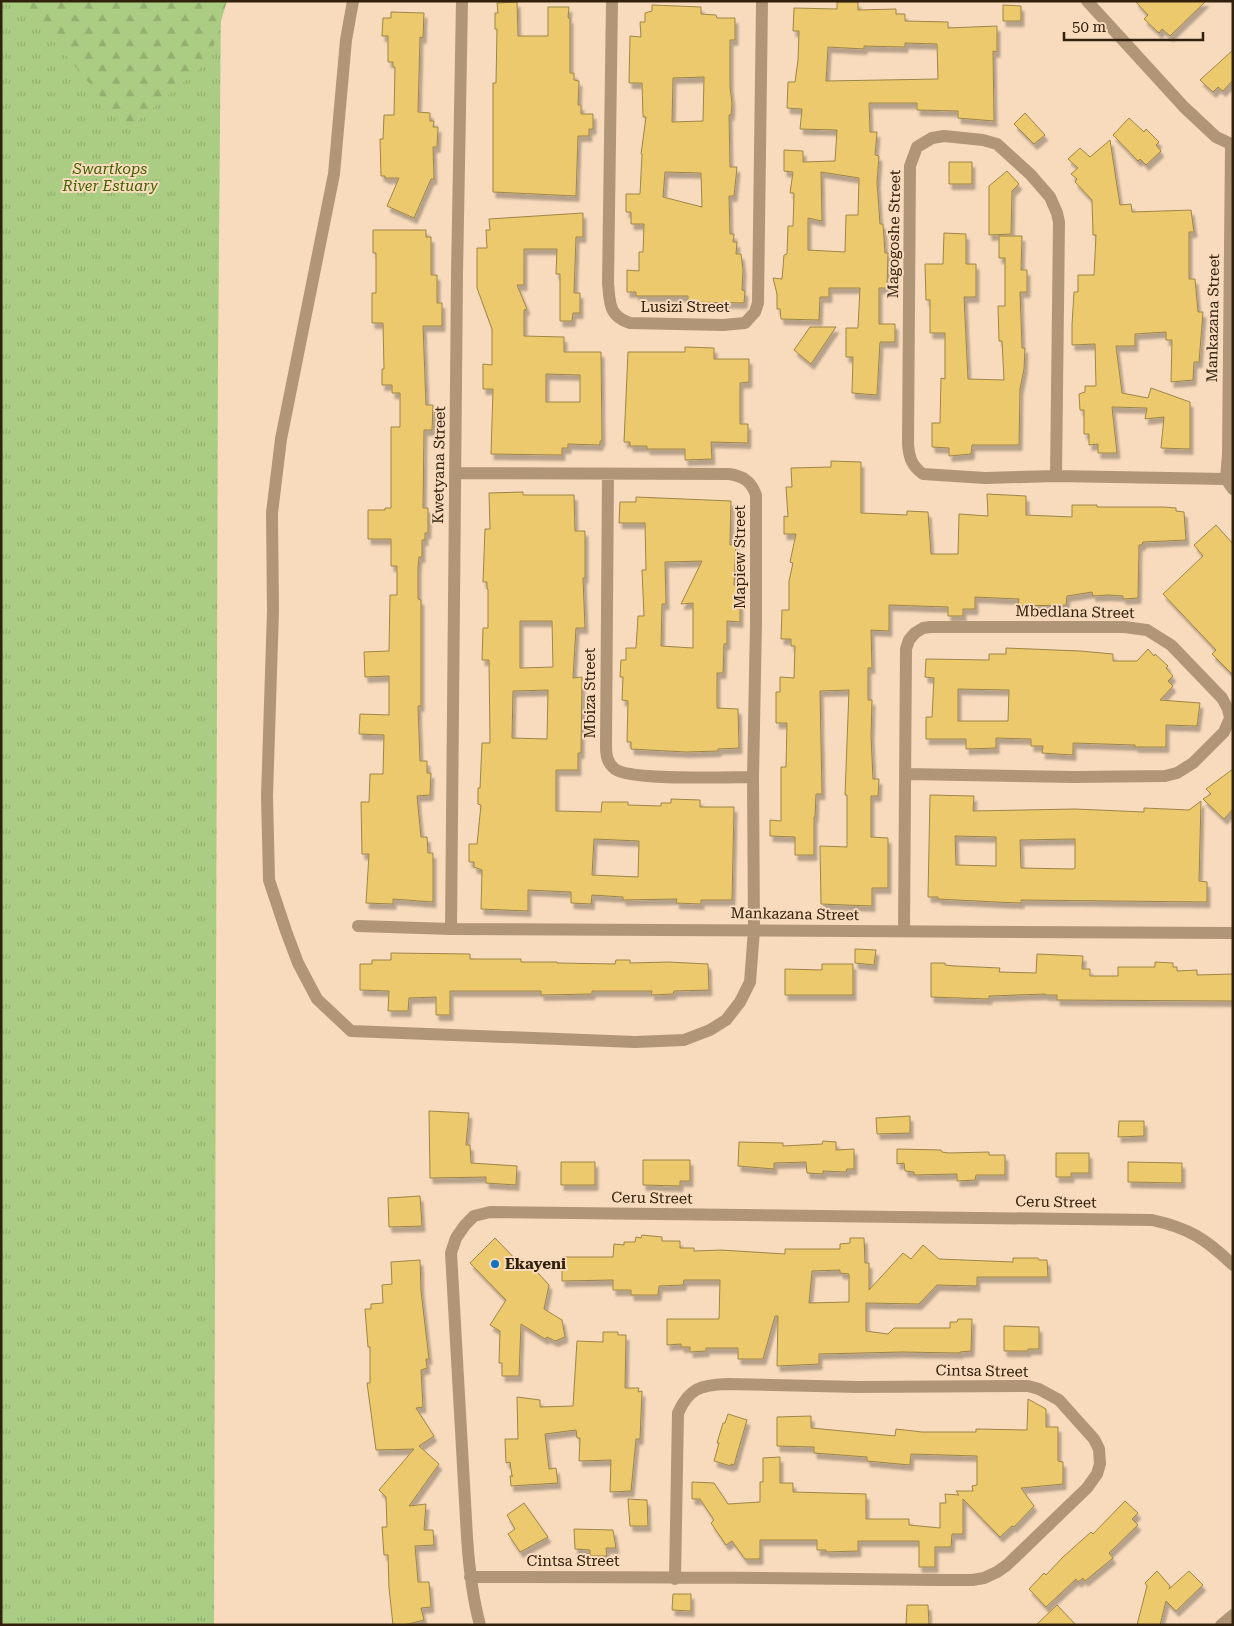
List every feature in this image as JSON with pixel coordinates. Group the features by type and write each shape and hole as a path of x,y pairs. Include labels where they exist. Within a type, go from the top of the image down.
{"street":[{"name":"Mapiew Street","path":"353,1 346,40 334,174 282,439 272,513 273,611 267,796 270,880 298,963 317,999 351,1031 635,1042 684,1040 710,1030 726,1020 740,1002 750,982 754,930 753,777 757,549 756,495 754,490 747,480 736,475 456,473"},
{"name":"Kwetyana Street","path":"451,929 462,1"},
{"name":"Lusizi Street","path":"612,1 608,283 611,308 616,316 630,323 723,325 745,322 755,312 758,303 762,1"},
{"path":"1087,1 1184,107 1216,137 1232,145"},
{"name":"Magogoshe Street","path":"1056,476 1059,222 1054,205 1050,197 1030,174 997,144 983,140 944,136 932,138 917,147 910,166 908,444 910,460 915,469 923,474 985,478 1056,476 1230,484"},
{"name":"Mankazana Street","path":"1230,484 1228,454 1232,145"},
{"name":"Mbiza Street","path":"608,474 606,755 608,761 616,770 628,775 710,778 753,777"},
{"name":"Mbedlana Street","path":"904,931 907,646 915,633 923,628 930,627 1124,627 1147,630 1171,645 1222,698 1230,718 1224,732 1193,763 1177,773 1165,776 1074,778 906,774"},
{"name":"Mankazana Street","path":"358,926 451,929 1233,933"},
{"name":"Ceru Street","path":"480,1625 474,1604 470,1576 451,1253 459,1231 474,1216 490,1212 1152,1220 1173,1224 1198,1236 1214,1247 1233,1265"},
{"name":"Cintsa Street","path":"470,1576 675,1578 934,1580 972,1580 984,1578 1007,1565 1087,1488 1099,1469 1099,1449 1094,1438 1059,1400 1028,1386 858,1387 711,1384 697,1388 683,1401 678,1413 675,1578"},
{"path":"1220,1625 1233,1615"}],"green space":[{"name":"Swartkops River Estuary","path":"1,1 221,1 214,1625 1,1625"},
{"path":"20,1 227,1 209,61 128,129"}],"building":[{"path":"1135,1 1206,1 1170,36 1162,29 1159,33 1144,19 1148,15"},
{"path":"517,2 518,36 548,36 548,7 569,7 570,73 574,73 574,80 579,81 578,105 581,105 581,114 593,114 593,129 589,129 589,136 578,136 576,196 493,192 493,83 496,83 497,29 495,29 495,13 498,13 497,3"},
{"path":"837,2 858,2 858,10 896,9 896,14 905,14 905,21 948,22 948,28 997,26 997,52 993,51 994,121 958,118 958,111 917,110 917,103 869,103 870,132 877,132 875,155 879,156 877,182 880,224 883,224 885,253 888,253 887,288 879,288 879,324 895,324 895,342 880,342 877,395 852,393 853,357 846,357 846,328 858,328 860,288 829,288 829,297 820,297 819,320 781,319 780,309 777,309 777,294 773,278 782,279 784,255 787,254 788,226 793,226 794,193 790,193 793,172 784,171 784,150 803,151 803,162 835,161 837,130 800,129 802,109 787,108 788,82 795,82 798,60 799,31 793,31 794,8 837,9","holes":["905,43 937,44 938,79 826,81 828,47 864,49 864,46 905,47","821,172 859,178 858,215 846,215 845,252 808,250 808,218 822,221"]},
{"path":"652,5 701,7 701,14 716,15 717,18 735,18 735,40 730,40 732,104 731,115 729,115 730,167 737,167 734,196 729,196 730,234 734,234 733,242 737,242 736,254 741,254 743,270 742,290 745,291 744,303 688,302 688,296 636,296 636,292 627,292 627,270 639,271 639,252 643,252 644,224 631,224 631,212 626,212 626,194 640,194 641,154 646,117 643,117 642,83 629,83 630,36 641,37 640,22 645,22 645,13 652,11","holes":["704,77 703,121 672,122 673,78","665,172 701,173 702,207 663,197"]},
{"path":"1003,5 1021,6 1021,21 1003,21"},
{"path":"391,12 424,13 423,38 420,37 418,112 430,113 430,121 434,121 433,127 438,127 437,147 433,147 434,179 431,179 414,218 387,206 399,178 385,178 385,176 381,176 380,139 383,139 384,115 394,115 395,67 393,67 393,62 388,62 388,36 382,36 383,18 391,18"},
{"path":"1233,50 1233,80 1223,91 1218,87 1213,92 1200,80"},
{"path":"1025,113 1045,135 1034,144 1014,124"},
{"path":"1129,118 1144,132 1146,129 1159,142 1156,145 1161,151 1146,165 1140,159 1138,161 1113,135"},
{"path":"1110,140 1120,205 1131,204 1132,212 1191,210 1194,232 1189,232 1189,279 1195,279 1198,312 1203,312 1199,362 1194,362 1193,380 1171,382 1172,340 1166,340 1166,332 1135,334 1135,346 1116,346 1122,393 1148,398 1151,388 1190,402 1190,449 1161,448 1164,417 1145,419 1147,408 1112,407 1117,453 1098,453 1098,444 1089,445 1089,434 1084,434 1084,410 1080,410 1079,394 1085,392 1085,386 1096,386 1095,344 1072,345 1072,325 1074,292 1078,292 1078,275 1094,275 1096,235 1093,235 1092,200 1075,182 1077,179 1071,174 1078,168 1068,159 1080,148 1090,157"},
{"path":"949,162 972,162 972,184 949,184"},
{"path":"1007,171 1019,184 1012,191 1011,234 989,235 989,186"},
{"path":"583,213 583,237 576,237 574,293 580,293 580,313 573,313 572,321 560,321 560,274 556,274 557,249 524,249 524,285 517,285 527,309 524,310 524,336 564,337 564,352 601,352 602,441 600,441 600,445 568,444 568,448 562,448 562,455 491,454 493,389 483,389 483,364 492,365 492,329 477,288 477,248 487,248 486,230 490,230 489,219","holes":["546,374 580,375 580,402 546,402"]},
{"path":"373,230 426,230 426,237 431,237 431,275 437,275 437,303 442,303 442,326 423,326 426,405 433,405 432,430 424,430 423,508 428,508 428,533 425,533 425,540 422,540 422,557 419,557 418,568 418,599 421,600 421,706 418,706 420,761 427,761 427,773 431,773 430,795 417,796 421,837 427,837 428,853 433,853 433,902 393,899 393,904 366,903 369,854 362,854 361,802 369,802 370,774 383,774 384,735 359,734 360,714 389,715 389,676 365,677 364,652 389,651 390,595 397,595 397,566 391,566 391,539 368,539 368,510 391,508 391,427 400,427 400,393 392,393 392,385 382,385 382,369 384,369 383,323 372,323 372,293 376,293 376,253 373,253"},
{"path":"944,233 966,234 966,264 976,264 976,297 964,297 968,379 1004,380 1002,341 999,341 998,306 1005,306 1005,258 999,258 999,236 1022,236 1021,270 1027,270 1027,292 1020,292 1022,348 1025,348 1024,369 1020,389 1019,445 972,445 971,454 949,456 949,448 932,447 932,423 940,423 941,378 945,379 945,333 930,333 930,300 926,300 925,264 943,264"},
{"path":"810,327 836,327 811,364 794,350"},
{"path":"685,347 714,348 714,359 749,359 749,382 740,383 740,424 748,424 748,443 711,442 712,459 685,460 685,449 647,449 647,446 630,446 630,442 624,442 628,352 685,352"},
{"path":"831,461 861,462 861,513 907,515 907,511 928,512 931,554 958,554 959,514 988,516 987,494 1026,496 1026,515 1072,517 1072,505 1163,507 1176,508 1176,511 1184,512 1186,540 1143,542 1142,545 1139,545 1138,598 1123,599 1123,596 1108,595 1093,596 1092,592 1067,596 1066,605 1018,606 1019,599 975,597 975,609 963,609 963,616 948,616 948,607 889,605 889,631 871,630 872,668 868,668 868,700 872,700 873,779 879,779 878,796 871,796 871,837 888,838 888,888 872,888 872,906 821,904 820,846 847,847 847,795 845,795 849,690 820,691 822,794 816,794 814,855 795,855 795,837 770,836 770,820 781,821 781,767 786,767 787,723 776,723 776,692 780,692 780,677 794,678 795,646 791,646 791,639 781,639 782,610 789,610 789,581 793,563 790,562 796,534 784,534 784,516 788,517 786,487 792,487 791,468 831,467"},
{"path":"523,492 523,495 574,495 575,531 585,531 585,578 583,578 585,628 576,628 573,678 582,677 581,753 578,753 578,770 556,770 556,811 601,812 602,802 628,802 628,805 661,806 661,803 671,803 671,799 700,800 700,807 734,807 732,900 701,900 701,904 676,903 677,899 623,900 623,897 592,895 591,904 571,903 571,892 528,890 528,911 481,909 482,870 474,867 474,862 469,862 469,844 477,844 481,805 478,804 478,788 480,788 482,743 490,743 489,660 482,660 483,628 488,628 488,589 487,582 483,582 485,529 490,529 489,493","holes":["520,621 552,621 553,667 520,668","548,690 547,739 512,738 513,691","594,839 639,841 638,877 592,875"]},
{"path":"636,497 731,501 730,545 736,544 734,585 740,588 740,622 727,621 727,644 724,644 723,673 717,673 717,708 738,709 739,748 686,752 631,749 631,742 627,742 628,701 622,700 623,677 620,677 621,660 626,660 626,648 636,648 638,616 644,616 642,570 646,570 645,523 619,523 620,502 636,502","holes":["702,561 681,604 693,603 693,648 661,646 662,604 666,604 665,562"]},
{"path":"1216,525 1233,544 1233,675 1212,654 1216,650 1163,594 1203,556 1194,545"},
{"path":"1006,648 1080,651 1113,654 1113,661 1137,661 1148,649 1168,666 1166,668 1173,676 1168,681 1173,686 1160,700 1200,703 1197,726 1166,725 1166,747 1073,743 1073,755 1042,753 1043,746 1031,746 1031,739 996,738 996,748 966,749 966,739 926,739 926,717 932,717 934,678 925,677 926,659 989,660 989,654 1006,654","holes":["958,689 1009,690 1008,721 958,721"]},
{"path":"1233,769 1233,809 1224,819 1203,799 1211,794 1206,789"},
{"path":"930,795 974,796 973,811 1075,809 1144,812 1144,808 1189,810 1201,801 1199,881 1207,882 1207,902 1021,900 1021,903 928,897","holes":["955,836 996,837 996,866 956,865","1075,839 1075,868 1021,868 1020,840"]},
{"path":"855,949 876,950 874,965 855,963"},
{"path":"391,953 470,954 470,959 521,959 521,962 615,964 616,960 630,960 630,963 708,964 709,990 674,991 673,994 651,995 652,991 592,991 592,994 541,995 541,991 450,991 450,1015 436,1015 436,997 409,998 408,1011 388,1011 389,991 360,990 360,964 372,964 372,960 391,960"},
{"path":"1037,954 1083,956 1082,969 1090,969 1090,976 1118,976 1118,967 1155,967 1155,962 1173,963 1173,967 1177,967 1177,971 1197,970 1197,975 1233,974 1233,1001 1057,1000 1057,995 1045,994 989,996 989,999 931,997 931,963 1000,968 999,972 1036,973"},
{"path":"822,964 853,964 853,995 785,995 785,969 822,970"},
{"path":"429,1111 469,1113 466,1145 470,1145 471,1163 517,1166 516,1185 486,1183 486,1177 430,1178"},
{"path":"910,1116 910,1133 877,1134 876,1118"},
{"path":"1119,1121 1144,1121 1144,1136 1118,1137"},
{"path":"823,1141 836,1142 836,1150 854,1149 854,1169 847,1169 846,1172 823,1171 823,1174 807,1173 806,1162 774,1163 774,1169 738,1166 739,1142 783,1143 783,1146 822,1144"},
{"path":"897,1149 941,1150 942,1152 949,1153 989,1152 989,1155 1005,1155 1005,1175 976,1175 975,1180 957,1181 957,1174 914,1175 914,1172 905,1171 904,1163 897,1164"},
{"path":"1056,1153 1089,1153 1089,1173 1071,1173 1071,1177 1056,1177"},
{"path":"643,1160 690,1160 690,1181 680,1181 680,1186 643,1185"},
{"path":"561,1162 595,1162 595,1185 561,1185"},
{"path":"1128,1162 1182,1163 1182,1183 1128,1182"},
{"path":"420,1196 422,1226 389,1227 388,1198"},
{"path":"642,1235 662,1237 662,1241 680,1241 680,1248 694,1248 694,1251 721,1250 785,1254 785,1249 840,1249 840,1244 850,1243 850,1238 864,1238 865,1263 869,1263 869,1290 903,1253 911,1259 923,1245 939,1259 1013,1262 1013,1258 1047,1260 1048,1277 977,1277 977,1286 937,1285 919,1304 866,1303 866,1331 888,1334 894,1328 950,1328 950,1322 957,1322 958,1319 972,1319 971,1351 960,1353 819,1354 819,1364 777,1366 778,1316 775,1316 763,1359 738,1359 738,1348 706,1348 706,1351 690,1352 690,1347 681,1347 681,1344 667,1345 667,1319 719,1319 720,1280 684,1280 683,1285 659,1286 658,1295 631,1295 631,1290 613,1290 613,1280 562,1281 562,1257 613,1257 614,1244 624,1245 624,1242 635,1242 636,1237 641,1238","holes":["840,1270 840,1273 849,1274 849,1302 809,1303 812,1271"]},
{"path":"495,1238 523,1267 528,1262 549,1285 544,1309 562,1320 565,1337 555,1341 547,1337 545,1339 521,1324 519,1376 502,1376 502,1363 499,1363 500,1331 490,1325 506,1300 470,1263"},
{"path":"420,1260 421,1291 429,1359 426,1359 427,1368 421,1370 423,1407 416,1408 434,1436 419,1446 439,1464 409,1506 426,1504 424,1530 433,1530 434,1545 415,1546 418,1582 429,1582 431,1607 421,1608 424,1620 404,1625 393,1625 388,1555 384,1555 382,1527 387,1527 386,1497 379,1490 414,1449 376,1450 367,1383 370,1383 370,1347 368,1347 365,1309 371,1309 371,1304 383,1303 382,1285 392,1284 391,1262"},
{"path":"1004,1326 1039,1327 1039,1349 1004,1351"},
{"path":"603,1332 618,1332 618,1335 626,1335 625,1388 639,1388 638,1392 642,1391 640,1439 636,1439 631,1491 610,1492 611,1460 579,1461 580,1438 577,1438 576,1430 545,1434 549,1469 556,1468 558,1483 511,1486 510,1476 512,1476 510,1462 506,1463 505,1439 518,1439 517,1397 540,1400 540,1407 573,1406 577,1341 603,1342"},
{"path":"1028,1399 1046,1409 1046,1427 1058,1427 1058,1461 1063,1462 1063,1484 1021,1488 1034,1506 1014,1527 1012,1526 1000,1537 963,1499 963,1534 952,1534 951,1547 935,1547 935,1567 919,1567 919,1541 858,1541 858,1551 826,1552 826,1550 817,1550 817,1540 760,1540 760,1559 745,1559 732,1541 726,1545 711,1523 714,1520 700,1499 692,1499 692,1482 714,1483 728,1504 760,1502 760,1482 763,1482 763,1458 780,1457 780,1483 793,1483 793,1492 866,1494 866,1519 909,1519 909,1525 940,1528 940,1503 946,1503 945,1494 959,1495 956,1491 973,1491 972,1486 977,1485 977,1456 911,1454 910,1465 867,1461 867,1457 814,1453 814,1447 777,1446 777,1417 811,1416 811,1428 895,1436 896,1429 922,1432 976,1432 976,1429 1027,1430"},
{"path":"728,1414 747,1420 734,1465 731,1464 731,1466 714,1461 719,1443 717,1443"},
{"path":"628,1499 647,1500 648,1526 630,1526"},
{"path":"1125,1501 1138,1513 1132,1519 1138,1525 1109,1553 1113,1558 1085,1581 1083,1578 1078,1582 1076,1579 1046,1607 1029,1589 1044,1573 1046,1575 1091,1532 1093,1534"},
{"path":"524,1503 548,1537 520,1552 508,1534 515,1529 507,1515"},
{"path":"574,1529 613,1530 616,1548 606,1548 607,1556 590,1556 590,1550 575,1549"},
{"path":"1157,1571 1170,1586 1169,1589 1189,1571 1203,1585 1176,1611 1166,1601 1160,1625 1137,1625 1147,1586 1145,1583"},
{"path":"673,1594 691,1594 691,1611 672,1610"},
{"path":"907,1605 928,1605 929,1625 906,1625"},
{"path":"1057,1605 1076,1625 1036,1625"}],"place":[{"name":"Ekayeni","path":"495,1264"}]}
